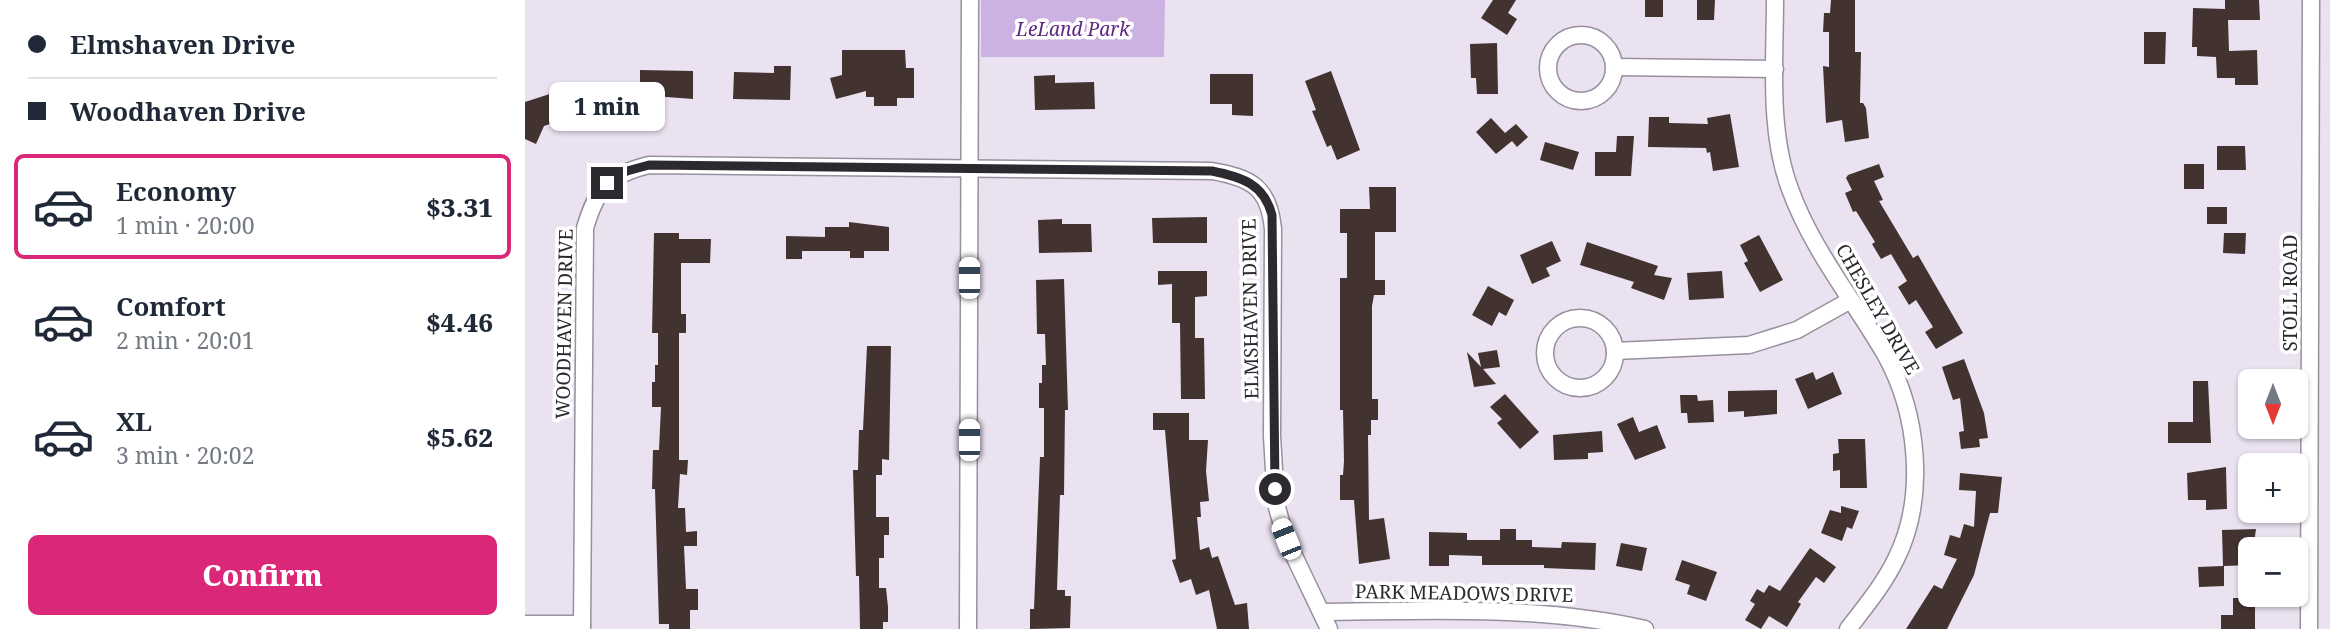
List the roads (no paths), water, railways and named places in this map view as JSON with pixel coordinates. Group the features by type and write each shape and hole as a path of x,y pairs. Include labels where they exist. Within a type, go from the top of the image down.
{"street":[{"path":"968,629 970,0"},
{"name":"CHESLEY DRIVE","path":"1775,0 1776,129 1789,187 1807,229 1849,301 1885,355 1901,388 1912,431 1915,471 1910,514 1896,558 1848,629"},
{"name":"STOLL ROAD","path":"2309,629 2311,0"},
{"path":"1576,35 1587,35 1607,46 1615,67 1614,78 1601,95 1581,101 1561,95 1549,77 1548,66 1556,46 1576,35"},
{"path":"1615,67 1775,69"},
{"name":"WOODHAVEN DRIVE","path":"582,626 585,228 593,201 607,183 627,171 649,165 970,170"},
{"name":"ELMSHAVEN DRIVE","path":"970,170 1212,171 1240,176 1258,188 1268,200 1273,229 1272,436 1276,504 1286,539 1329,629"},
{"path":"1615,351 1749,345 1797,330 1849,301"},
{"path":"1586,318 1606,330 1615,351 1614,362 1601,381 1580,388 1568,386 1550,372 1545,350 1554,329 1563,322 1586,318"},
{"name":"PARK MEADOWS DRIVE","path":"1323,612 1527,612 1592,617 1644,629"},
{"path":"525,624 582,626"}],"park label":[{"name":"LeLand Park","path":"1073,29"}]}
